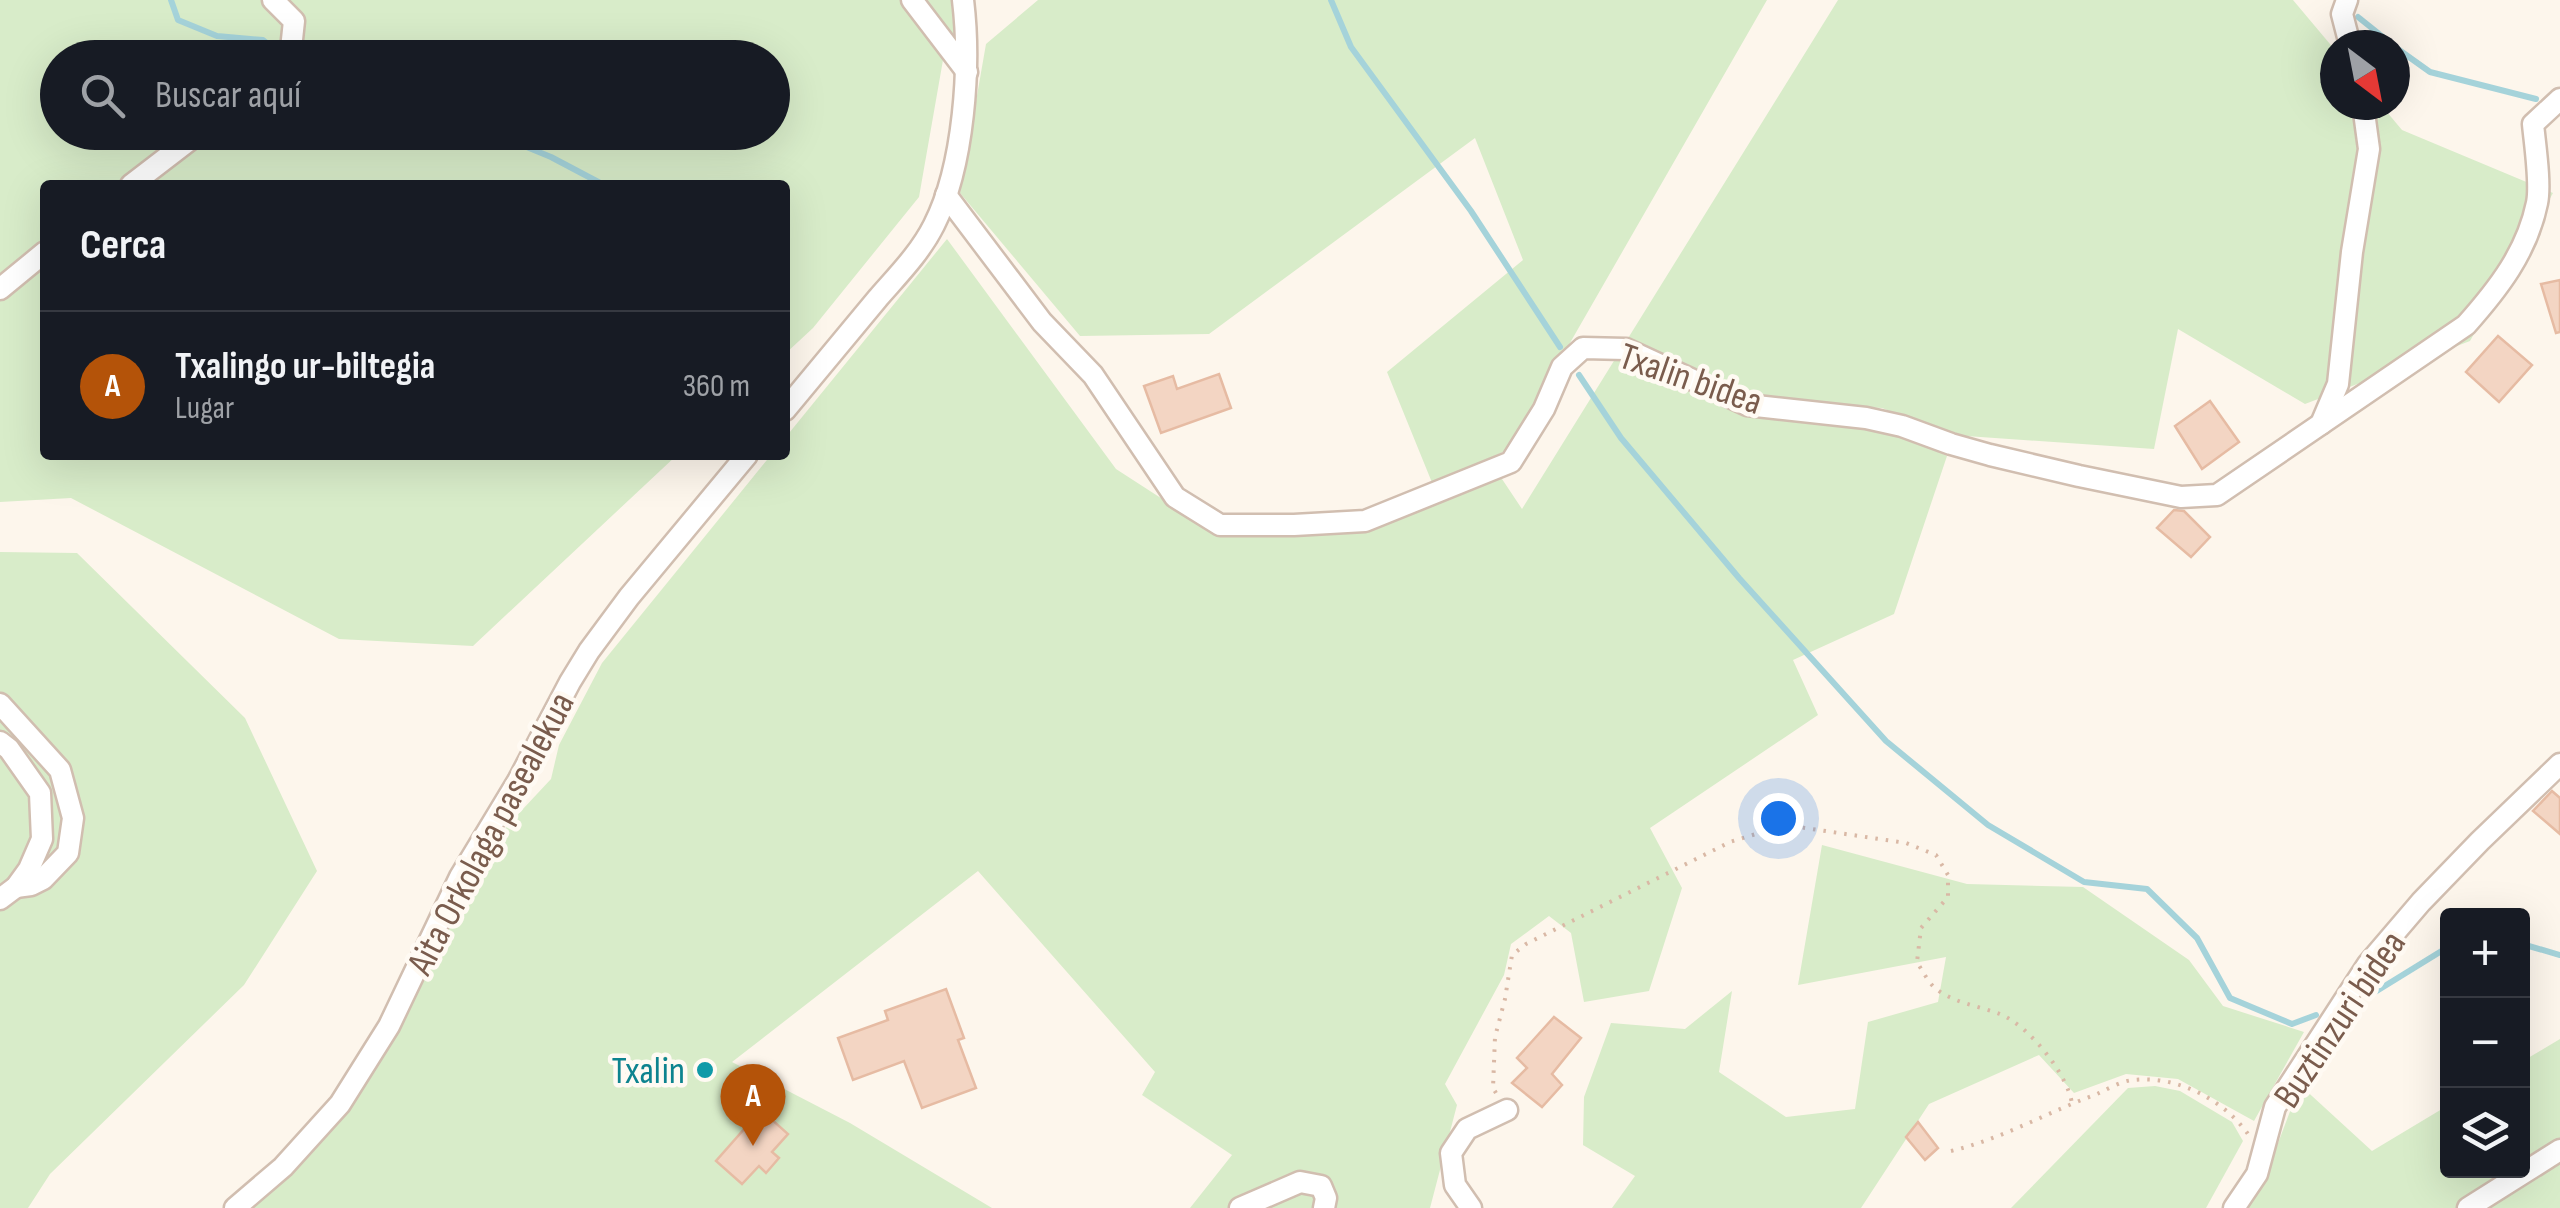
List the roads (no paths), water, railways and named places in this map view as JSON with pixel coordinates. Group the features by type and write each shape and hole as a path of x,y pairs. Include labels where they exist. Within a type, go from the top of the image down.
{"street":[{"path":"273,0 294,21 292,40"},
{"path":"912,0 966,72"},
{"path":"790,404 914,256 934,226 946,196 961,127 966,72 963,0"},
{"path":"2346,30 2342,14 2347,0"},
{"name":"Txalin bidea","path":"946,196 1042,322 1094,375 1175,497 1220,525 1294,526 1365,521 1511,462 1544,409 1562,367 1583,348 1626,349 1747,405 1866,418 1990,455 2181,497 2216,496 2466,326 2496,292 2518,258 2538,200 2533,124 2560,98"},
{"path":"2320,426 2338,384 2352,252 2369,149 2364,120"},
{"path":"138,180 177,150"},
{"path":"0,288 40,256"},
{"name":"Aita Orkolaga pasealekua","path":"234,1208 283,1167 340,1104 389,1026 460,878 589,651 743,460"},
{"path":"0,704 60,770 73,818 68,852 43,879 8,893"},
{"path":"0,742 40,793 42,839 29,869 8,893"},
{"name":"Buztinzuri bidea","path":"2234,1208 2257,1174 2275,1107 2368,964 2480,840 2560,764"},
{"path":"1471,1208 1456,1185 1451,1153 1467,1129 1507,1110"},
{"path":"2468,1208 2560,1150"},
{"path":"1240,1208 1300,1182 1321,1186 1326,1198 1324,1208"}],"waterway":[{"path":"171,0 178,20 217,36 263,40"},
{"path":"1331,0 1351,47 1471,211 1560,347"},
{"path":"2358,17 2374,30"},
{"path":"2410,58 2430,72 2536,99"},
{"path":"534,150 595,180"},
{"path":"1579,375 1621,438 1739,578 1886,741 1988,825 2084,882 2147,889 2197,938 2230,998 2292,1024 2316,1015"},
{"path":"2530,946 2560,955"},
{"path":"2366,996 2440,952"}],"place":[{"name":"Txalin","path":"705,1070"},
{"name":"Txalingo ur-biltegia","path":"753,1146"}]}
